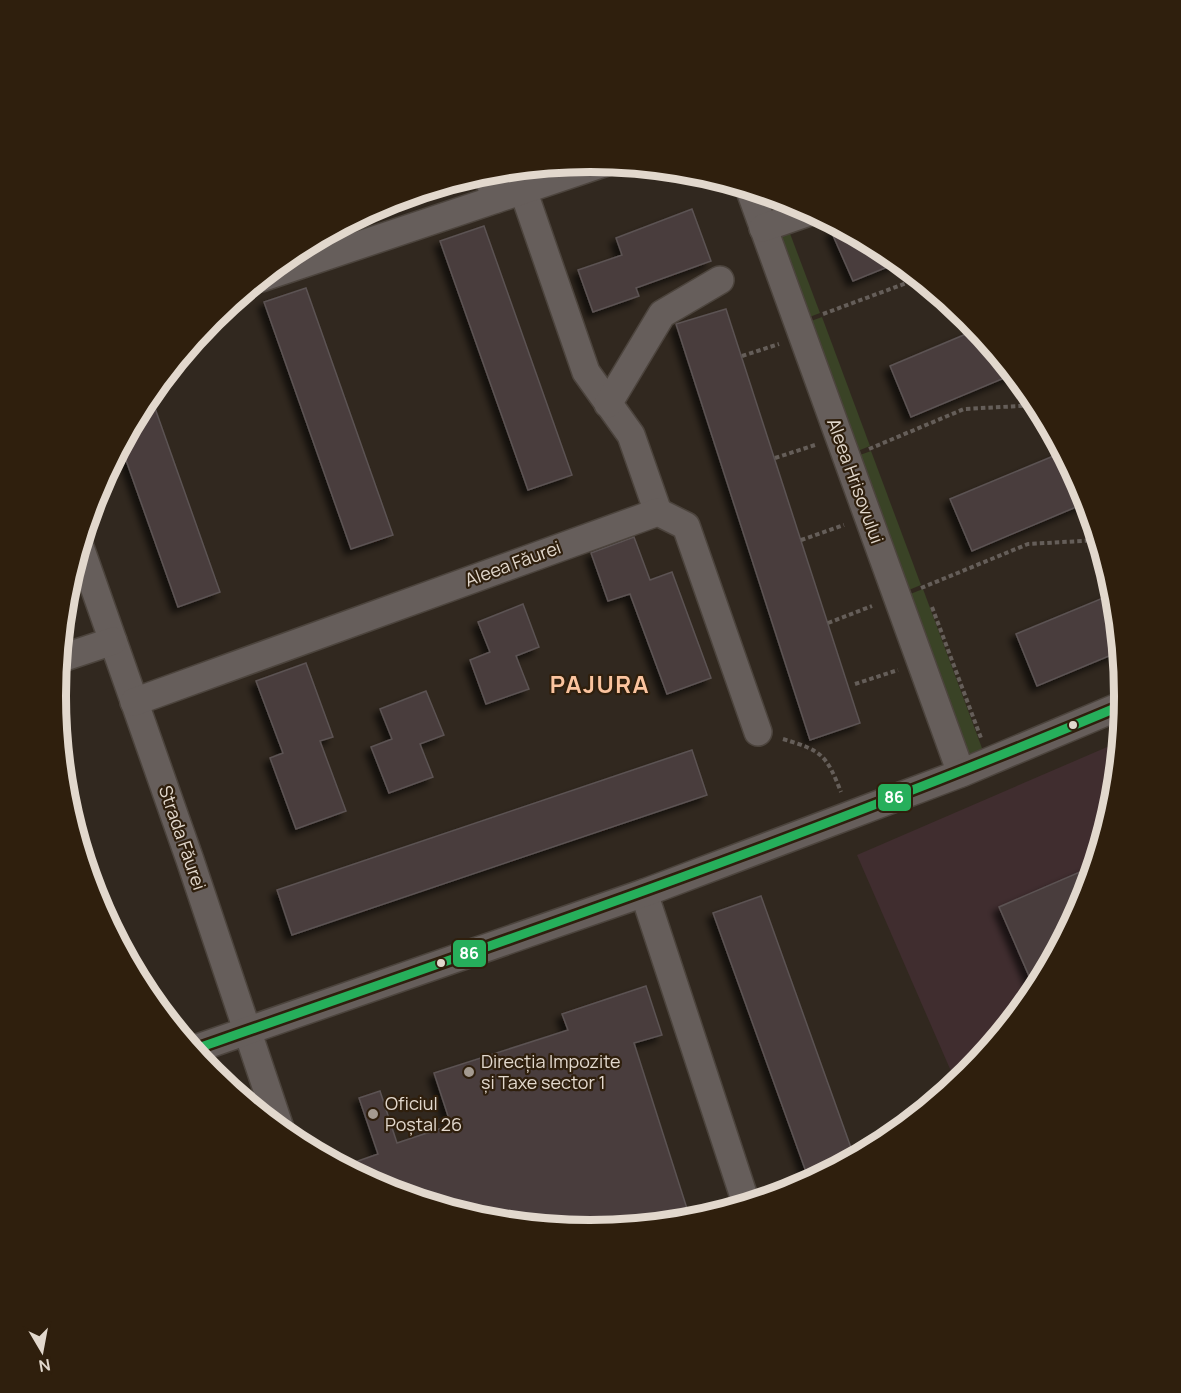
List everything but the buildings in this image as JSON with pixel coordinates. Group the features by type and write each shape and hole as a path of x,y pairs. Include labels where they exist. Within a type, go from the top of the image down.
{"street":[{"path":"285,270 576,172"},
{"path":"490,182 496,199"},
{"path":"523,190 586,372 631,435 658,512 686,526 758,732"},
{"name":"Aleea Hrisovului","path":"753,198 961,773"},
{"path":"763,228 799,216"},
{"path":"609,404 662,314 720,280"},
{"name":"Aleea Făurei","path":"134,702 658,512"},
{"name":"Strada Făurei","path":"84,560 276,1116"},
{"path":"68,656 113,641"},
{"path":"201,1047 644,893 961,773 1115,708"},
{"path":"644,893 744,1197"}],"path":[{"path":"742,356 912,282"},
{"path":"775,458 842,447 964,410 1027,406"},
{"path":"801,540 867,516"},
{"path":"828,623 1028,544 1091,540"},
{"path":"855,684 921,663"},
{"path":"758,732 814,748 831,765 850,816"}],"shaded area":[{"path":"1113,745 1105,799 1097,832 1075,897 1061,928 1045,959 1007,1016 953,1075 857,855"}],"green space":[{"path":"786,223 820,313 799,321 765,230"},
{"path":"822,317 870,446 848,455 800,325"},
{"path":"871,451 921,585 899,594 849,459"},
{"path":"923,589 986,759 963,769 900,598"}],"transit line":[{"name":"86","path":"201,1047 662,884 894,797 1115,708"}],"place":[{"name":"Direcția Impozite și Taxe sector 1","path":"469,1072"},
{"name":"Oficiul Poștal 26","path":"373,1114"}],"district":[{"name":"PAJURA","path":"600,685"}]}
